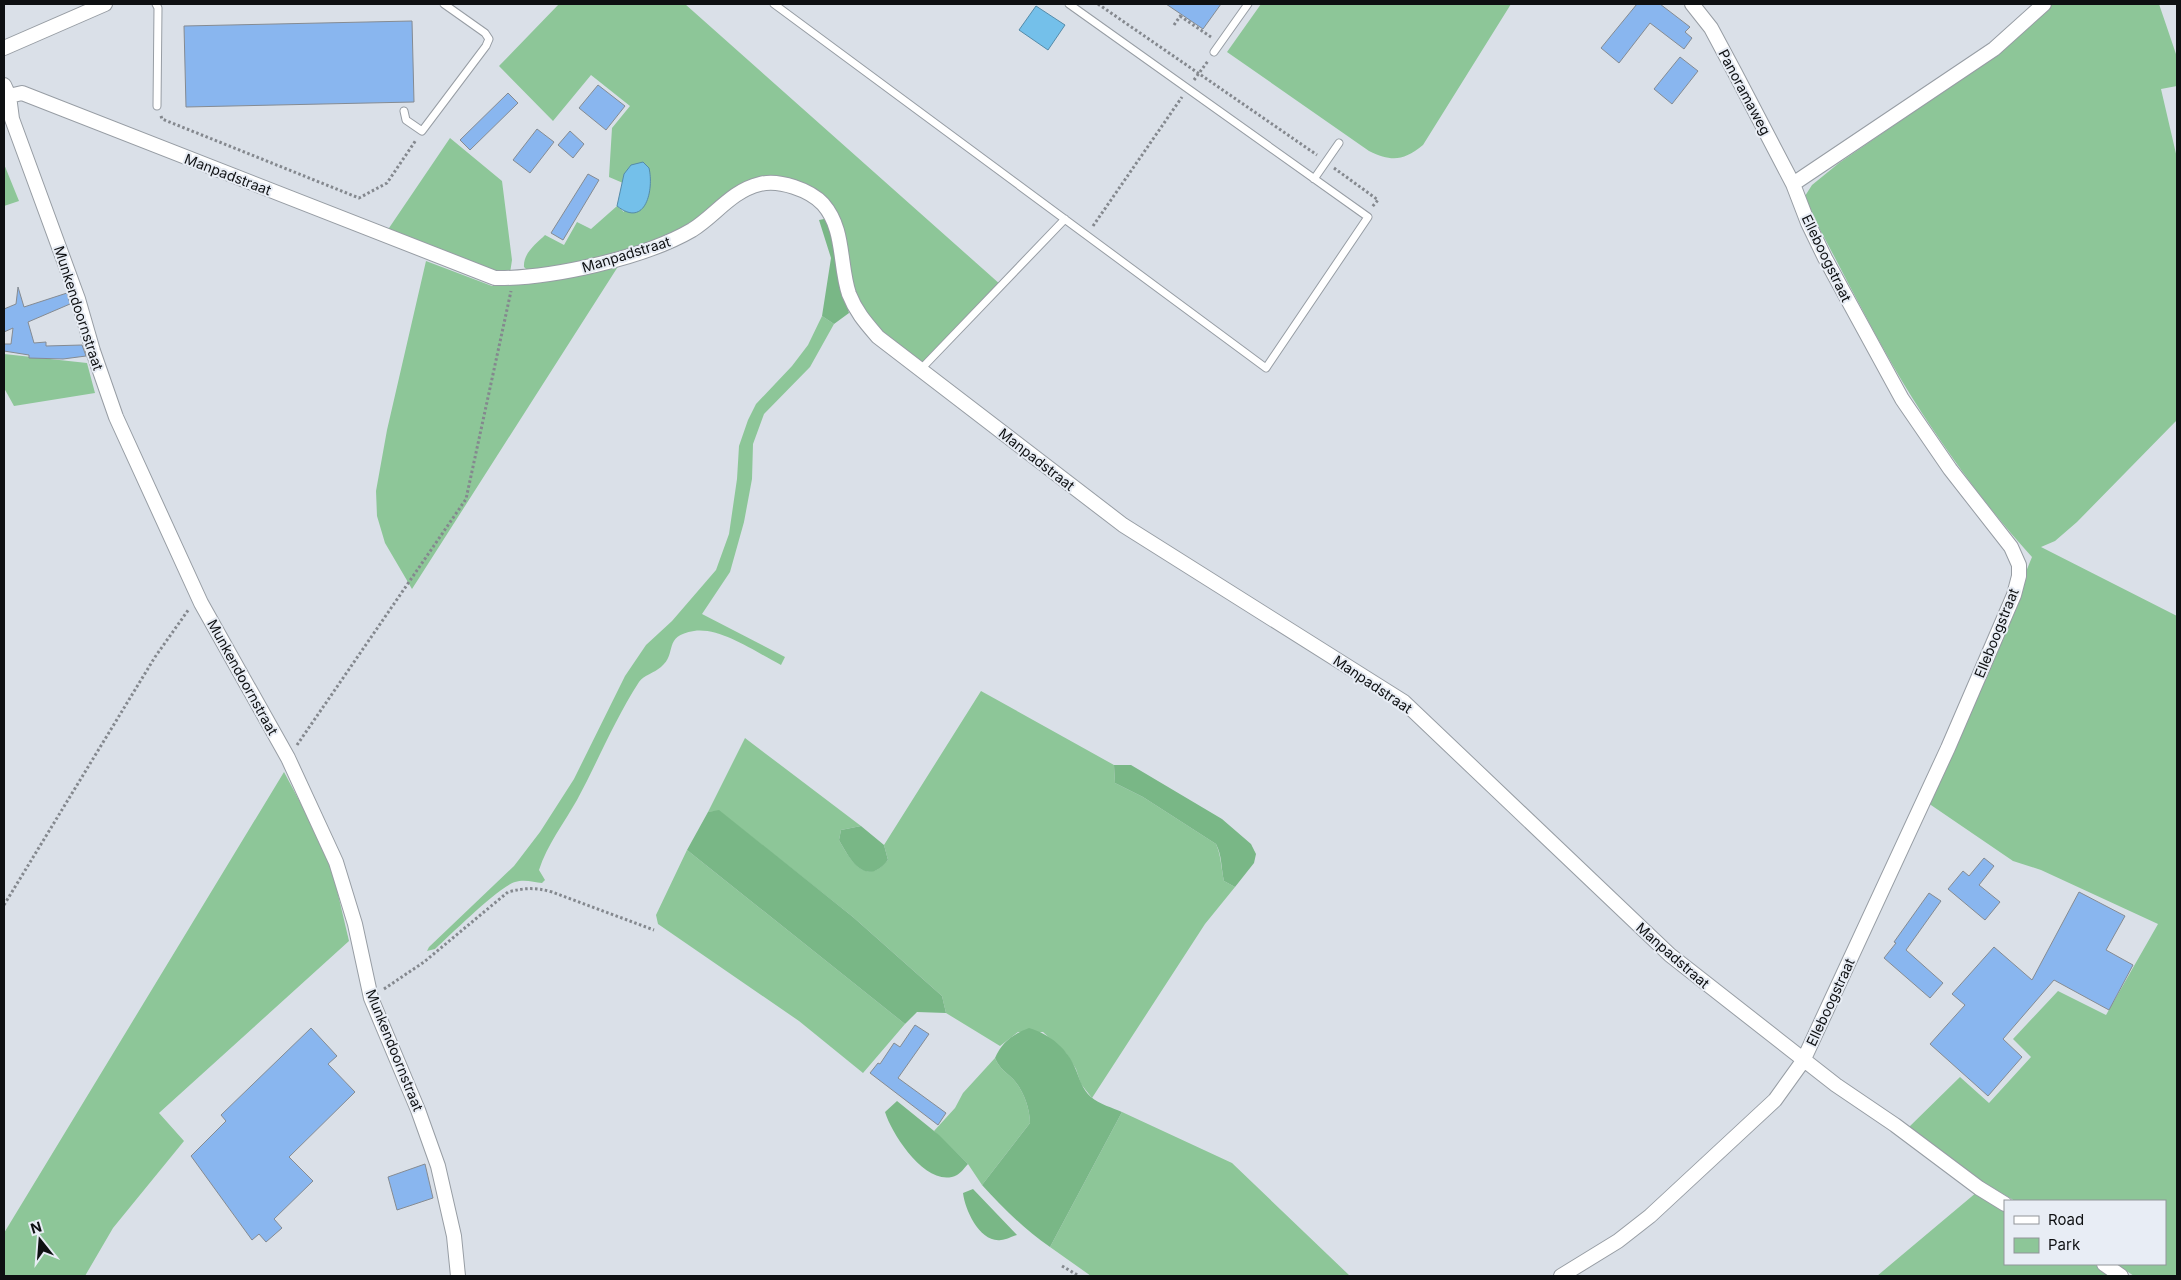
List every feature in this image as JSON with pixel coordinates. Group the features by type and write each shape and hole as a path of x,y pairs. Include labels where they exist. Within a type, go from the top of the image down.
{"street":[{"path":"4,48 105,4"},
{"name":"Panoramaweg","path":"1692,4 1711,28 1793,184"},
{"path":"1793,184 1994,49 2044,4"},
{"name":"Manpadstraat","path":"6,91 22,94 495,278 514,278 584,267 658,246 694,228 733,195 747,187 762,183 784,185 813,196 832,217 840,242 849,293 858,315 878,337 1123,525 1404,702 1670,955 1803,1061 1979,1188 2004,1203"},
{"name":"Munkendoornstraat","path":"6,91 12,119 78,299 93,351 116,417 201,603 288,758 336,862 355,924 372,998 418,1110 438,1166 454,1236 458,1276"},
{"name":"Elleboogstraat","path":"1561,1276 1618,1241 1650,1216 1775,1100 1803,1061 1948,748 2014,595 2019,576 2019,565 2010,547 1950,468 1902,399 1825,258 1808,223 1793,184"},
{"path":"2105,1265 2121,1276"}],"lane":[{"path":"156,4 158,8 157,106"},
{"path":"404,111 406,120 422,131 486,46 489,39 485,32 444,4"},
{"path":"774,4 1266,368 1368,217 1069,4"},
{"path":"1214,52 1248,4"},
{"path":"1314,179 1339,143"},
{"path":"921,369 1065,219"}],"path":[{"path":"1098,4 1378,200 1366,215"},
{"path":"1174,25 1181,15 1221,43"},
{"path":"1087,235 1214,52"},
{"path":"157,106 162,119 358,198 387,183 422,131"},
{"path":"288,758 466,499 514,278"},
{"path":"4,905 155,657 187,611 201,603"},
{"path":"372,998 424,962 508,892 525,887 552,892 654,930"},
{"path":"1062,1266 1079,1276"}],"green space":[{"path":"559,4 685,4 1001,285 925,365 882,334 863,309 847,268 835,211 756,179 738,187 693,222 655,242 592,260 528,271 524,267 526,257 545,235 564,245 577,222 591,229 617,206 624,212 624,174 623,183 609,177 612,128 630,106 591,75 553,121 499,66"},
{"path":"1261,4 1511,4 1423,145 1403,157 1391,158 1369,151 1227,52"},
{"path":"2052,4 2159,4 2177,57 2177,86 2161,89 2177,158 2177,420 2077,522 2055,541 2041,547 2177,616 2177,1276 2134,1276 2118,1265 2166,1265 2166,1200 2013,1200 1976,1178 1907,1129 1960,1077 1989,1103 2031,1057 2013,1039 2058,991 2106,1015 2158,924 2041,870 2013,861 1928,803 1945,770 2032,557 1969,481 1913,399 1886,354 1811,213 1805,196 1812,185 1839,163 1999,53"},
{"path":"450,138 502,181 512,260 510,273 499,272 387,231"},
{"path":"4,164 19,201 4,206"},
{"path":"824,219 829,226 835,244 842,290 849,313 834,324 822,316 831,258 819,220"},
{"path":"426,261 492,286 528,283 619,265 412,589 385,543 377,516 376,491 387,430"},
{"path":"822,316 834,324 810,367 764,414 753,444 752,479 744,522 730,572 702,614 785,657 781,665 739,642 716,633 694,631 684,633 678,637 674,641 666,662 641,680 630,696 577,800 546,852 539,870 545,880 542,883 518,881 507,886 486,902 435,949 427,951 514,866 540,832 574,779 625,676 646,645 672,621 716,570 729,534 737,479 739,446 748,420 756,404 792,366 808,345"},
{"path":"4,354 87,363 95,393 14,406 4,388"},
{"path":"981,691 1114,765 1115,783 1143,797 1216,844 1224,881 1235,887 1205,924 1092,1098 1081,1084 1076,1069 1066,1053 1043,1032 1018,1032 1000,1046 946,1013 942,996 853,917 719,811 708,812 745,738 861,826 841,830 839,840 859,868 873,871 880,868 888,860 884,845"},
{"path":"1114,765 1131,765 1222,819 1251,844 1256,854 1254,863 1235,887 1224,881 1216,844 1143,797 1115,783"},
{"path":"284,772 307,815 333,873 349,941 159,1113 184,1141 113,1228 85,1276 4,1276 4,1233"},
{"path":"719,810 853,917 942,996 946,1013 917,1012 905,1024 687,850 708,812"},
{"path":"861,826 884,845 888,860 873,872 859,868 848,856 839,840 841,830"},
{"path":"687,850 905,1024 863,1073 799,1021 658,924 656,915"},
{"path":"1029,1028 1051,1038 1063,1049 1073,1062 1083,1088 1091,1097 1102,1104 1122,1112 1050,1247 1014,1218 982,1185 1030,1123 1027,1105 1020,1088 995,1058 1001,1047 1009,1039"},
{"path":"995,1058 1020,1088 1027,1105 1030,1123 982,1185 968,1164 934,1131 955,1108 963,1093"},
{"path":"897,1101 939,1135 968,1164 960,1173 946,1178 934,1175 913,1158 895,1134 885,1112"},
{"path":"1122,1112 1232,1163 1350,1276 1091,1276 1050,1247"},
{"path":"973,1189 1017,1235 1003,1240 993,1240 980,1231 970,1216 964,1200 963,1193"},
{"path":"1977,1192 2004,1208 2004,1265 2095,1265 2111,1276 1877,1276"}],"water":[{"path":"1036,6 1065,25 1048,50 1019,30"},
{"path":"643,162 649,168 649,195 641,210 635,213 627,212 617,206 624,174 631,165"}],"building":[{"path":"1166,4 1221,4 1203,29"},
{"path":"1637,4 1660,4 1690,27 1685,32 1692,38 1684,49 1650,23 1619,63 1601,48"},
{"path":"412,21 414,102 186,107 184,26"},
{"path":"1680,57 1698,71 1672,104 1654,89"},
{"path":"598,85 625,106 606,130 579,108"},
{"path":"508,93 518,103 470,150 460,140"},
{"path":"537,129 554,142 530,173 513,160"},
{"path":"570,131 584,144 573,158 558,145"},
{"path":"588,174 599,180 563,240 551,233"},
{"path":"18,287 24,307 67,293 70,304 28,322 34,343 46,342 46,346 82,345 86,356 63,359 29,358 29,355 4,351 4,344 11,344 13,328 4,332 4,309 16,304"},
{"path":"1984,858 1994,866 1979,885 2000,902 1985,920 1948,889 1963,871 1969,876"},
{"path":"2079,892 2125,916 2106,950 2133,965 2109,1010 2054,980 2003,1039 2022,1057 1988,1096 1930,1044 1965,1005 1952,994 1994,947 2032,980"},
{"path":"1929,893 1941,901 1906,950 1943,983 1930,998 1884,958"},
{"path":"915,1025 929,1034 898,1078 946,1113 938,1125 870,1073 878,1063 880,1064 894,1043 900,1047"},
{"path":"311,1028 337,1056 328,1064 355,1092 289,1157 313,1181 274,1219 282,1228 266,1242 259,1234 252,1240 191,1156 226,1121 221,1115"},
{"path":"425,1164 433,1198 397,1210 388,1177"}]}
